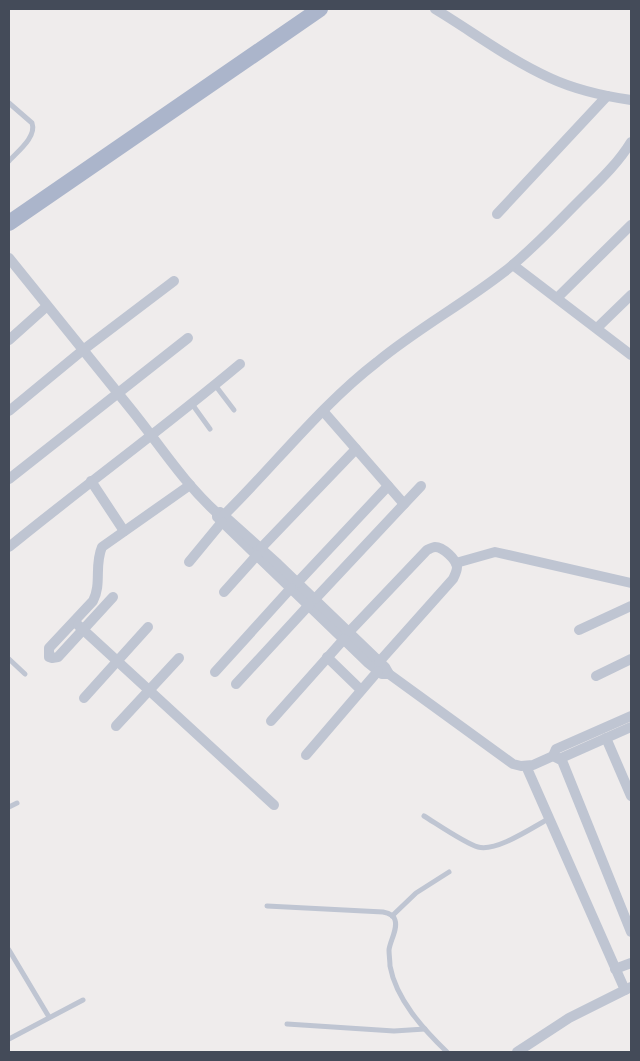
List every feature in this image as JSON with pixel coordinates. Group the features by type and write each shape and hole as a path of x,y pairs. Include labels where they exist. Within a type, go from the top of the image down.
{"main road":[{"path":"9,223 320,9"}],"street":[{"path":"435,9 549,78 583,90 631,100"},
{"path":"497,214 607,96"},
{"path":"189,562 221,516 257,482 324,411 376,362 495,279 512,265 550,230 610,169 631,142"},
{"path":"557,298 631,226"},
{"path":"9,258 199,497 346,636 389,674 513,764 526,766 557,757 631,727"},
{"path":"512,265 631,355"},
{"path":"9,411 83,350 174,281"},
{"path":"597,328 631,295"},
{"path":"9,340 48,306"},
{"path":"9,479 188,338"},
{"path":"9,547 240,364"},
{"path":"324,411 404,504"},
{"path":"224,592 356,449"},
{"path":"92,481 124,531"},
{"path":"113,597 58,657 49,657 49,648 96,596 98,584 97,562 102,547 190,485"},
{"path":"215,672 388,486"},
{"path":"236,684 421,486"},
{"path":"271,721 346,636 428,550 435,547 439,548 456,563 456,574 450,583 306,755"},
{"path":"456,563 495,552 631,583"},
{"path":"579,630 631,606"},
{"path":"74,621 274,805"},
{"path":"84,698 148,627"},
{"path":"327,657 361,690"},
{"path":"116,726 179,658"},
{"path":"596,676 631,659"},
{"path":"631,716 556,749 557,757 631,932"},
{"path":"606,738 631,796"},
{"path":"517,1052 569,1018 628,989 616,969 526,766"},
{"path":"616,969 631,963"}],"lane":[{"path":"9,103 32,123 34,127 31,136 9,161"},
{"path":"215,384 234,410"},
{"path":"191,404 210,429"},
{"path":"9,659 25,674"},
{"path":"9,807 17,803"},
{"path":"424,816 471,844 482,848 500,844 550,818"},
{"path":"392,916 416,893 449,872"},
{"path":"267,906 383,912 392,916 395,919 390,950 393,977 404,1000 425,1029 447,1052"},
{"path":"9,950 49,1017"},
{"path":"9,1039 84,1000"},
{"path":"287,1024 394,1031 425,1029"}]}
